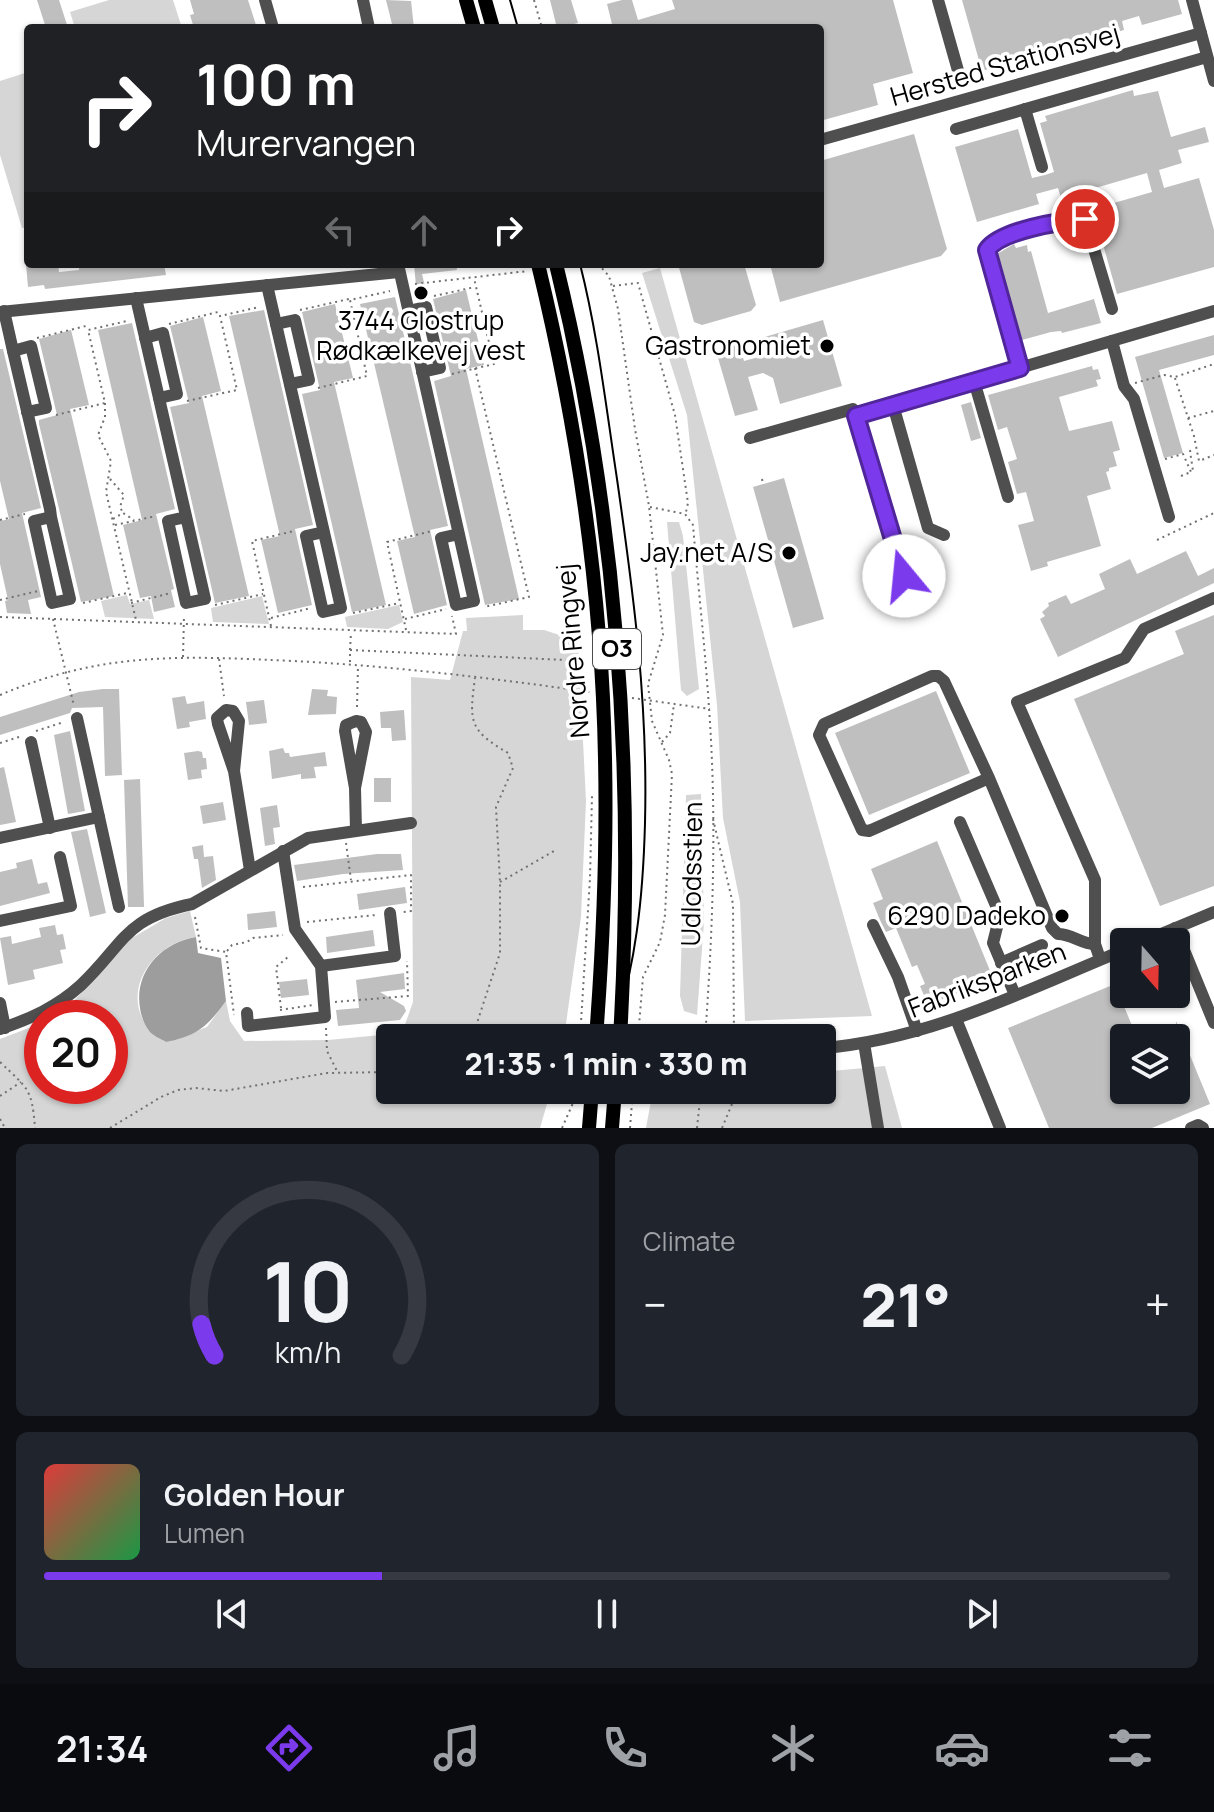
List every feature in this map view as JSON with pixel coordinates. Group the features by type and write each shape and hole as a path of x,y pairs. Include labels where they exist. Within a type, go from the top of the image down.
{"main road":[{"path":"466,0 473,24"},
{"path":"485,0 492,24"},
{"name":"Nordre Ringvej","path":"533,268 569,408 601,663 605,759 604,922 597,1024"},
{"name":"Nordre Ringvej","path":"557,268 582,380 618,657 624,733 626,862 620,1024"},
{"path":"589,1128 591,1104"},
{"path":"612,1128 614,1104"}],"street":[{"path":"265,0 272,24"},
{"path":"363,0 368,24"},
{"path":"938,0 959,74"},
{"path":"1192,0 1213,75"},
{"name":"Hersted Stationsvej","path":"824,139 1201,33"},
{"path":"956,129 1207,57"},
{"path":"1025,109 1042,167"},
{"path":"1020,368 987,250 993,241 1042,226 1085,219 1112,309"},
{"path":"51,517 34,521 52,603 70,599 12,347 2,311 267,285 398,268 458,530 441,538 456,606"},
{"path":"267,285 324,532 341,608 323,612 306,536 324,532"},
{"path":"136,298 205,599 186,603 168,521 186,517"},
{"path":"408,311 426,307 440,368 422,372"},
{"path":"856,416 1214,311"},
{"path":"274,315 295,320 309,380 291,389"},
{"path":"143,328 163,333 177,394 160,403"},
{"path":"1112,341 1124,386 1134,399 1169,517"},
{"path":"12,347 31,346 46,408 28,417"},
{"path":"974,381 1008,497"},
{"path":"890,406 928,528 944,535"},
{"path":"750,438 853,409 904,576"},
{"path":"1100,959 1095,944 1095,880 1017,702 1125,658 1144,629 1214,598"},
{"path":"989,778 869,831 862,830 819,735 820,728 932,676 938,676 944,681 989,778 1052,928 1058,934 1070,934 1084,943 1095,944"},
{"path":"226,710 233,711 239,721 234,771 250,870"},
{"path":"77,718 119,907"},
{"path":"350,831 366,732 361,722 356,721"},
{"path":"31,742 50,828"},
{"path":"0,838 99,817"},
{"path":"960,822 1000,915 993,943 1015,995"},
{"path":"0,1003 3,1028 30,1019 82,984 128,931 157,914 192,904 308,838 411,823"},
{"path":"247,1013 248,1026 325,1017 321,966 294,926 283,851"},
{"path":"0,921 71,906 60,857"},
{"path":"1175,928 1214,912"},
{"path":"321,966 395,956 390,913"},
{"path":"873,925 898,977 917,1031"},
{"path":"1001,963 1042,945"},
{"name":"Fabriksparken","path":"836,1046 917,1031 956,1019 1110,955"},
{"path":"1190,965 1214,1023"},
{"path":"956,1019 1000,1128"},
{"path":"864,1043 878,1128"},
{"path":"1191,1128 1198,1125 1203,1128"}],"path":[{"path":"534,0 541,24"},
{"path":"220,316 274,315 402,286 528,268"},
{"path":"602,268 613,286 649,506 663,635 648,684 652,721 672,774 665,915 660,942 643,977 639,1024"},
{"path":"449,374 494,364 474,278"},
{"name":"Udlodsstien","path":"613,286 638,283 675,415 688,503 685,514 693,525 710,709 712,814 706,1024"},
{"path":"434,296 476,287"},
{"path":"291,389 367,376 350,300"},
{"path":"88,330 143,328 218,312 237,390 160,403"},
{"path":"12,347 86,326 88,330 105,403 105,417 98,435 111,461 106,489 136,621"},
{"path":"1133,384 1164,375 1175,377 1214,364"},
{"path":"475,368 529,597 482,607"},
{"path":"1175,377 1199,461 1214,455"},
{"path":"28,417 105,403"},
{"path":"1188,419 1214,411"},
{"path":"1153,462 1196,449"},
{"path":"1190,451 1191,472"},
{"path":"1183,454 1191,472"},
{"path":"1181,476 1191,472"},
{"path":"109,478 124,493 120,508 123,513"},
{"path":"649,506 685,514"},
{"path":"113,524 116,515 123,513 130,515 134,521"},
{"path":"1157,540 1214,513"},
{"path":"113,524 159,515"},
{"path":"407,633 387,542 458,530"},
{"path":"272,627 252,541 294,531"},
{"path":"0,600 49,588"},
{"path":"131,603 184,590"},
{"path":"77,605 129,593"},
{"path":"210,606 264,594"},
{"path":"0,743 77,718 64,672 52,603"},
{"path":"347,615 400,603"},
{"path":"270,618 322,606"},
{"path":"404,619 456,606"},
{"path":"0,616 456,634 451,614 456,606"},
{"path":"183,657 186,622"},
{"path":"350,664 351,631"},
{"path":"350,650 588,661"},
{"path":"0,695 64,672 120,661 183,657 358,664 565,689"},
{"path":"219,658 226,710"},
{"path":"356,721 358,664"},
{"path":"475,677 472,704 477,730 486,740 508,753 512,760 511,777 499,795 496,807 500,953 477,1024"},
{"path":"590,690 591,704"},
{"path":"656,701 710,709"},
{"path":"661,742 670,733 674,704"},
{"path":"581,1024 592,791"},
{"path":"712,814 733,904 734,1024"},
{"path":"350,831 351,881"},
{"path":"500,882 554,851"},
{"path":"247,1013 233,1015 226,952 232,945 253,938 287,935 294,926 411,911 411,875 289,888"},
{"path":"192,904 201,948 226,952"},
{"path":"288,957 276,967 279,1010 408,996 409,962 395,956"},
{"path":"328,1040 327,1051 337,1072"},
{"path":"0,1062 22,1082 32,1098 35,1128"},
{"path":"110,1128 178,1090 224,1091 337,1072 376,1072"},
{"path":"0,1096 22,1082"},
{"path":"562,1128 573,1104"},
{"path":"630,1128 632,1104"},
{"path":"697,1128 700,1104"},
{"path":"722,1128 732,1104"},
{"path":"0,1119 5,1128"}],"shaded area":[{"path":"109,0 173,0 181,24 74,24 70,12"},
{"path":"24,73 22,228 0,155 0,81"},
{"path":"660,268 872,1016 745,1021 740,902 723,818 717,705 687,415 642,273"},
{"path":"667,522 679,522 683,536 699,689 687,696 681,690"},
{"path":"127,595 130,604 149,600 154,619 105,617 101,601"},
{"path":"262,596 269,624 213,622 211,608"},
{"path":"399,605 403,622 388,629 347,627 345,617"},
{"path":"523,615 523,630 544,630 578,641 586,801 581,917 566,1024 405,1024 413,1002 411,677 450,680 463,631 467,631 466,618"},
{"path":"701,794 704,922 697,1015 684,1011 680,996 686,795"},
{"path":"190,911 196,937 161,952 140,981 140,1014 150,1029 166,1042 207,1027 226,1001 230,1021 244,1041 328,1040 376,1035 376,1104 547,1104 540,1128 0,1128 0,1039 24,1030 24,1104 128,1104 128,1000 75,1000 127,941 166,918"},
{"path":"196,937 198,953 221,958 226,1001 201,1029 166,1042 150,1032 144,1021 140,1008 141,983 152,962 161,953 183,940"},
{"path":"885,1066 902,1128 646,1128 650,1104 836,1104 836,1071"}],"building":[{"path":"37,0 59,0 67,24 45,24"},
{"path":"190,0 248,0 256,24 193,24 190,15 194,14"},
{"path":"386,0 411,1 414,24 392,24"},
{"path":"550,0 571,0 578,23 556,24"},
{"path":"632,0 638,20 675,9 672,0 893,0 913,73 873,84 878,105 824,120 824,24 612,24 607,4"},
{"path":"962,0 1178,0 1182,14 1142,25 1139,16 1122,21 1124,30 982,71"},
{"path":"1133,90 1134,96 1158,91 1171,137 1205,127 1209,142 1178,150 1182,163 1159,170 1164,188 1199,178 1214,230 1214,267 1117,294 1093,209 1152,192 1147,173 1061,198 1058,188 1036,194 1039,204 977,222 955,147 1018,129 1032,178 1045,175 1054,172 1040,123 1047,121 1045,116"},
{"path":"914,134 947,249 941,256 780,302 771,268 824,268 824,160"},
{"path":"1014,244 1016,248 1027,245 1028,252 1031,251 1048,313 1094,299 1101,323 1022,340 997,254"},
{"path":"26,268 58,268 59,272 79,268 165,268 166,275 45,289 44,285 28,287"},
{"path":"414,268 457,268 422,274 427,295 417,297"},
{"path":"679,268 745,268 756,305 751,311 702,325 694,322"},
{"path":"466,290 484,365 466,369 519,599 485,605 434,381 451,376 433,299"},
{"path":"395,297 448,526 430,530 447,605 414,614 397,541 415,537 360,304"},
{"path":"335,304 353,378 334,382 386,605 352,612 302,394 320,390 302,312"},
{"path":"264,310 313,525 295,529 312,605 278,613 261,540 280,536 229,316"},
{"path":"203,317 221,391 202,396 249,596 215,603 170,407 189,403 170,326"},
{"path":"823,320 842,386 780,404 773,378 763,373 748,377 758,410 735,416 716,351 739,344 744,361 766,355 761,338"},
{"path":"132,323 175,509 156,514 174,589 171,590 175,607 154,612 151,596 140,598 123,525 142,520 98,330"},
{"path":"71,330 89,405 70,409 114,596 81,602 39,424 39,420 57,415 39,339"},
{"path":"1214,335 1214,355 1159,370 1183,453 1164,458 1135,357"},
{"path":"0,349 3,349 41,508 22,513 41,597 28,600 31,614 7,613 5,601 8,600 0,564 0,521 9,519 0,481"},
{"path":"1092,366 1093,370 1098,369 1101,379 1096,380 1098,386 1059,397 1069,431 1112,421 1120,450 1113,452 1117,466 1106,472 1111,489 1087,496 1101,546 1047,562 1048,566 1031,571 1018,525 1034,521 1026,492 1017,494 1008,462 1017,459 1007,427 998,430 988,395"},
{"path":"971,402 981,438 971,441 961,405"},
{"name":"Jay.net A/S","path":"784,478 824,619 793,628 753,487"},
{"path":"1186,551 1198,576 1214,568 1214,583 1058,657 1040,619 1045,616 1042,612 1049,606 1048,603 1066,595 1071,604 1105,589 1099,574 1130,559 1137,574"},
{"path":"1214,615 1214,886 1160,906 1074,699 1184,654 1175,631"},
{"path":"119,689 122,775 105,776 103,707 72,708 70,713 0,735 0,717 79,692"},
{"path":"312,689 328,690 327,696 337,697 336,714 308,715"},
{"path":"936,691 970,773 869,815 835,733"},
{"path":"185,696 187,704 204,701 206,719 189,722 190,727 177,729 172,698"},
{"path":"264,700 267,723 249,725 246,702"},
{"path":"404,710 406,740 392,741 391,728 381,728 380,712"},
{"path":"70,731 85,811 68,814 54,735"},
{"path":"283,748 290,757 325,752 327,766 314,767 316,778 301,779 301,774 272,779 269,751"},
{"path":"198,751 206,758 207,769 201,770 202,778 188,780 184,753"},
{"path":"4,767 16,822 0,825 0,768"},
{"path":"374,778 391,778 391,802 374,802"},
{"path":"140,779 144,907 128,907 124,780"},
{"path":"223,802 226,820 203,824 200,806"},
{"path":"277,805 280,827 273,828 275,844 265,846 260,808"},
{"path":"87,829 106,913 90,917 71,832"},
{"path":"937,841 993,978 972,987 975,993 965,997 963,991 928,1005 920,986 925,984 917,965 912,967 896,928 886,932 880,920 873,903 883,899 871,869"},
{"path":"203,845 204,857 213,856 216,880 202,888 198,859 194,859 192,847"},
{"path":"377,854 401,854 403,870 297,881 294,865"},
{"path":"32,859 38,884 47,882 50,893 0,906 0,872 17,868 16,863"},
{"path":"405,887 407,903 359,910 357,894"},
{"path":"275,911 277,927 248,930 247,914"},
{"path":"55,925 57,935 63,934 66,949 60,950 63,963 33,970 35,979 8,985 0,938 11,936 12,944 41,937 39,928"},
{"path":"373,930 375,946 327,953 326,937"},
{"path":"404,973 405,989 380,992 404,1006 406,1011 400,1020 338,1026 336,1010 359,1008 356,980"},
{"path":"307,979 309,995 281,998 279,982"},
{"path":"1110,986 1110,1008 1125,1008 1131,1024 1110,1024 1110,1104 1190,1104 1190,1055 1210,1104 1152,1128 1049,1128 1008,1028"}],"tram line":[{"path":"510,0 517,24"},
{"path":"581,268 597,344 623,523 634,608 644,735 645,823 640,905 627,984 616,1024"},
{"path":"583,1128 590,1104"}],"place":[{"name":"3744 Glostrup Rødkælkevej vest","path":"421,293"},
{"name":"Gastronomiet","path":"827,346"},
{"name":"Jay.net A/S","path":"789,553"},
{"name":"6290 Dadeko","path":"1062,916"}],"route":[{"path":"904,576 856,416 1020,368 987,250 993,241 1042,226 1085,219"}]}
